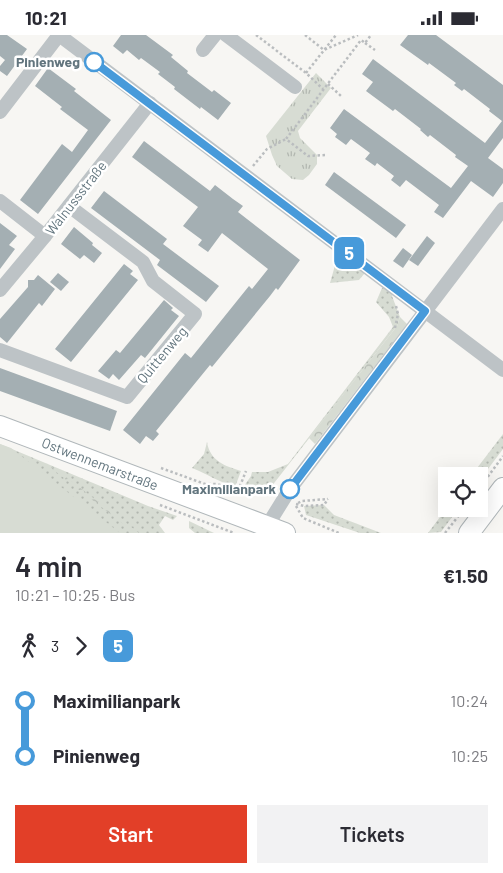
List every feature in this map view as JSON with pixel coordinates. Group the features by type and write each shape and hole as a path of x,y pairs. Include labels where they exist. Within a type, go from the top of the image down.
{"street":[{"path":"0,112 59,35 503,371"},
{"path":"202,50 215,35"},
{"path":"226,35 295,87"},
{"name":"Walnussstraße","path":"0,290 46,236 150,103"},
{"path":"0,201 46,236"},
{"name":"Quittenweg","path":"0,350 127,397 195,314 153,281 143,262 69,206"},
{"path":"276,530 285,495 503,209"},
{"name":"Ostwennemarstraße","path":"0,426 276,530"},
{"path":"469,533 503,489"}],"path":[{"path":"256,35 324,89"},
{"path":"305,35 324,50"},
{"path":"306,73 336,35"},
{"path":"324,50 358,35"},
{"path":"365,43 370,35"},
{"path":"246,176 267,149 286,139 361,40 375,50"},
{"path":"328,83 341,96"},
{"path":"286,139 308,156 324,155"},
{"path":"488,477 503,456"},
{"path":"238,491 246,471"},
{"path":"242,493 248,495 285,495 302,501 328,499 324,505 304,506 285,495"},
{"path":"285,495 303,518 339,533"},
{"path":"444,533 457,517"},
{"path":"228,532 234,533"}],"green space":[{"path":"316,73 331,88 298,131 300,138 317,155 317,164 303,180 292,179 277,166 266,136"},
{"path":"336,248 369,268 359,280 330,283 334,269"},
{"path":"387,286 395,291 392,296 400,317 397,326 271,487 246,492 242,489 252,472 268,472 288,464 393,327 389,317 376,302 382,288"},
{"path":"400,317 407,324 315,444 309,438 397,326"},
{"path":"503,434 503,449 488,469 488,467 478,467"},
{"path":"207,442 211,454 219,462 241,471 235,487 192,468 204,454"},
{"path":"0,444 148,506 177,516 173,520 165,516 159,525 165,533 0,533"},
{"path":"0,444 11,448 120,533 0,533"},
{"path":"53,467 139,533 135,533 51,468"},
{"path":"324,505 334,515 381,533 360,533 306,515 304,506"},
{"path":"440,517 452,517 441,532 428,533"},
{"path":"189,521 214,533 195,533 189,528"}],"building":[{"path":"0,35 7,35 27,49 7,76 0,71 0,66 5,60 0,56"},
{"path":"121,35 146,35 173,55 171,57 188,71 187,73 212,92 214,90 231,103 218,120 201,107 200,109 174,89 175,87 158,74 160,72 141,58 139,60 127,50 123,54 113,46"},
{"path":"408,35 436,35 503,85 503,138 488,158 503,169 503,183 493,197 471,181 443,218 434,212 439,205 406,180 400,187 391,180 394,176 377,163 375,166 365,159 370,153 351,139 346,145 335,137 337,134 330,128 344,109 451,188 468,166 430,135 428,137 421,129 395,109 393,111 366,91 373,82 362,74 373,59 485,143 502,121 464,89 462,91 454,85 456,83 400,45"},
{"path":"48,68 76,89 74,91 111,120 38,214 20,200 62,144 72,152 88,130 60,109 62,107 35,86"},
{"path":"144,141 210,191 215,185 243,206 238,212 300,260 278,290 276,288 212,367 210,365 156,431 159,434 153,441 146,436 140,444 123,430 185,353 191,358 249,286 252,289 268,269 222,233 208,252 198,245 202,240 183,226 198,207 132,157"},
{"path":"334,172 406,225 396,238 325,185"},
{"path":"104,191 167,239 163,244 219,286 206,302 157,265 160,260 91,208"},
{"path":"0,223 17,236 9,245 15,249 0,269"},
{"path":"74,227 102,253 94,263 84,255 80,259 61,244"},
{"path":"427,236 435,243 418,266 409,260"},
{"path":"403,248 412,255 403,268 393,261"},
{"path":"124,264 133,271 130,274 138,280 71,362 55,349"},
{"path":"58,273 69,282 61,291 50,282"},
{"path":"38,275 55,289 42,306 39,303 7,343 0,337 0,319 28,287 28,280 34,280"},
{"path":"164,300 173,308 171,310 179,316 145,358 141,355 119,380 113,374 109,379 98,371 116,350 120,353"},
{"path":"0,368 117,411 110,431 0,391"}],"bus line":[{"name":"5","path":"94,62 425,311 290,489"}],"place":[{"name":"Pinienweg","path":"94,62"},
{"name":"Maximilianpark","path":"290,489"}]}
